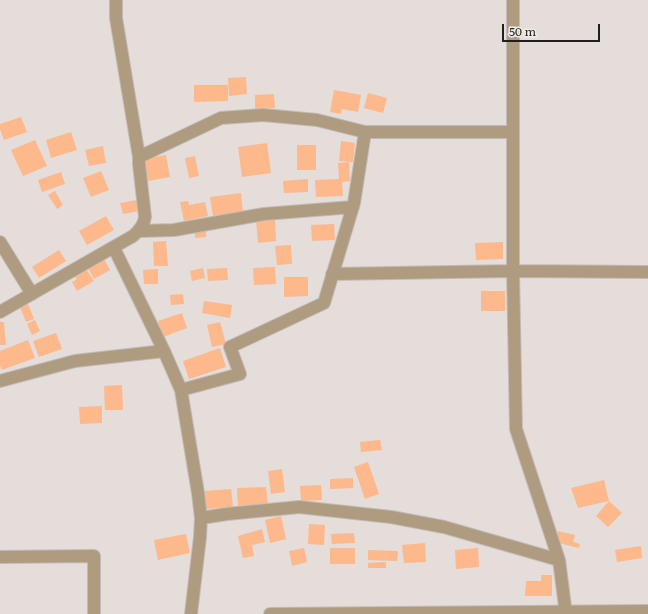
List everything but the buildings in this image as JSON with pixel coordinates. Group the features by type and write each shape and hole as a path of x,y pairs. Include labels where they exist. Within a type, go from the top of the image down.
{"street":[{"path":"0,312 114,248 139,231 144,224 145,216 138,164 139,157 116,18 116,0"},
{"path":"513,0 512,132 516,429 559,560 566,613"},
{"path":"139,157 222,118 263,115 317,120 365,132 512,132"},
{"path":"181,390 240,374 230,347 324,303 353,207 365,132"},
{"path":"139,231 174,230 264,214 353,207"},
{"path":"0,242 32,294"},
{"path":"114,248 164,350 181,390 201,518 191,614"},
{"path":"332,274 513,271 648,272"},
{"path":"0,381 75,360 164,350"},
{"path":"201,518 299,507 391,517 444,527 559,560"},
{"path":"0,557 94,556 94,614"},
{"path":"270,614 566,613 648,611"}]}
